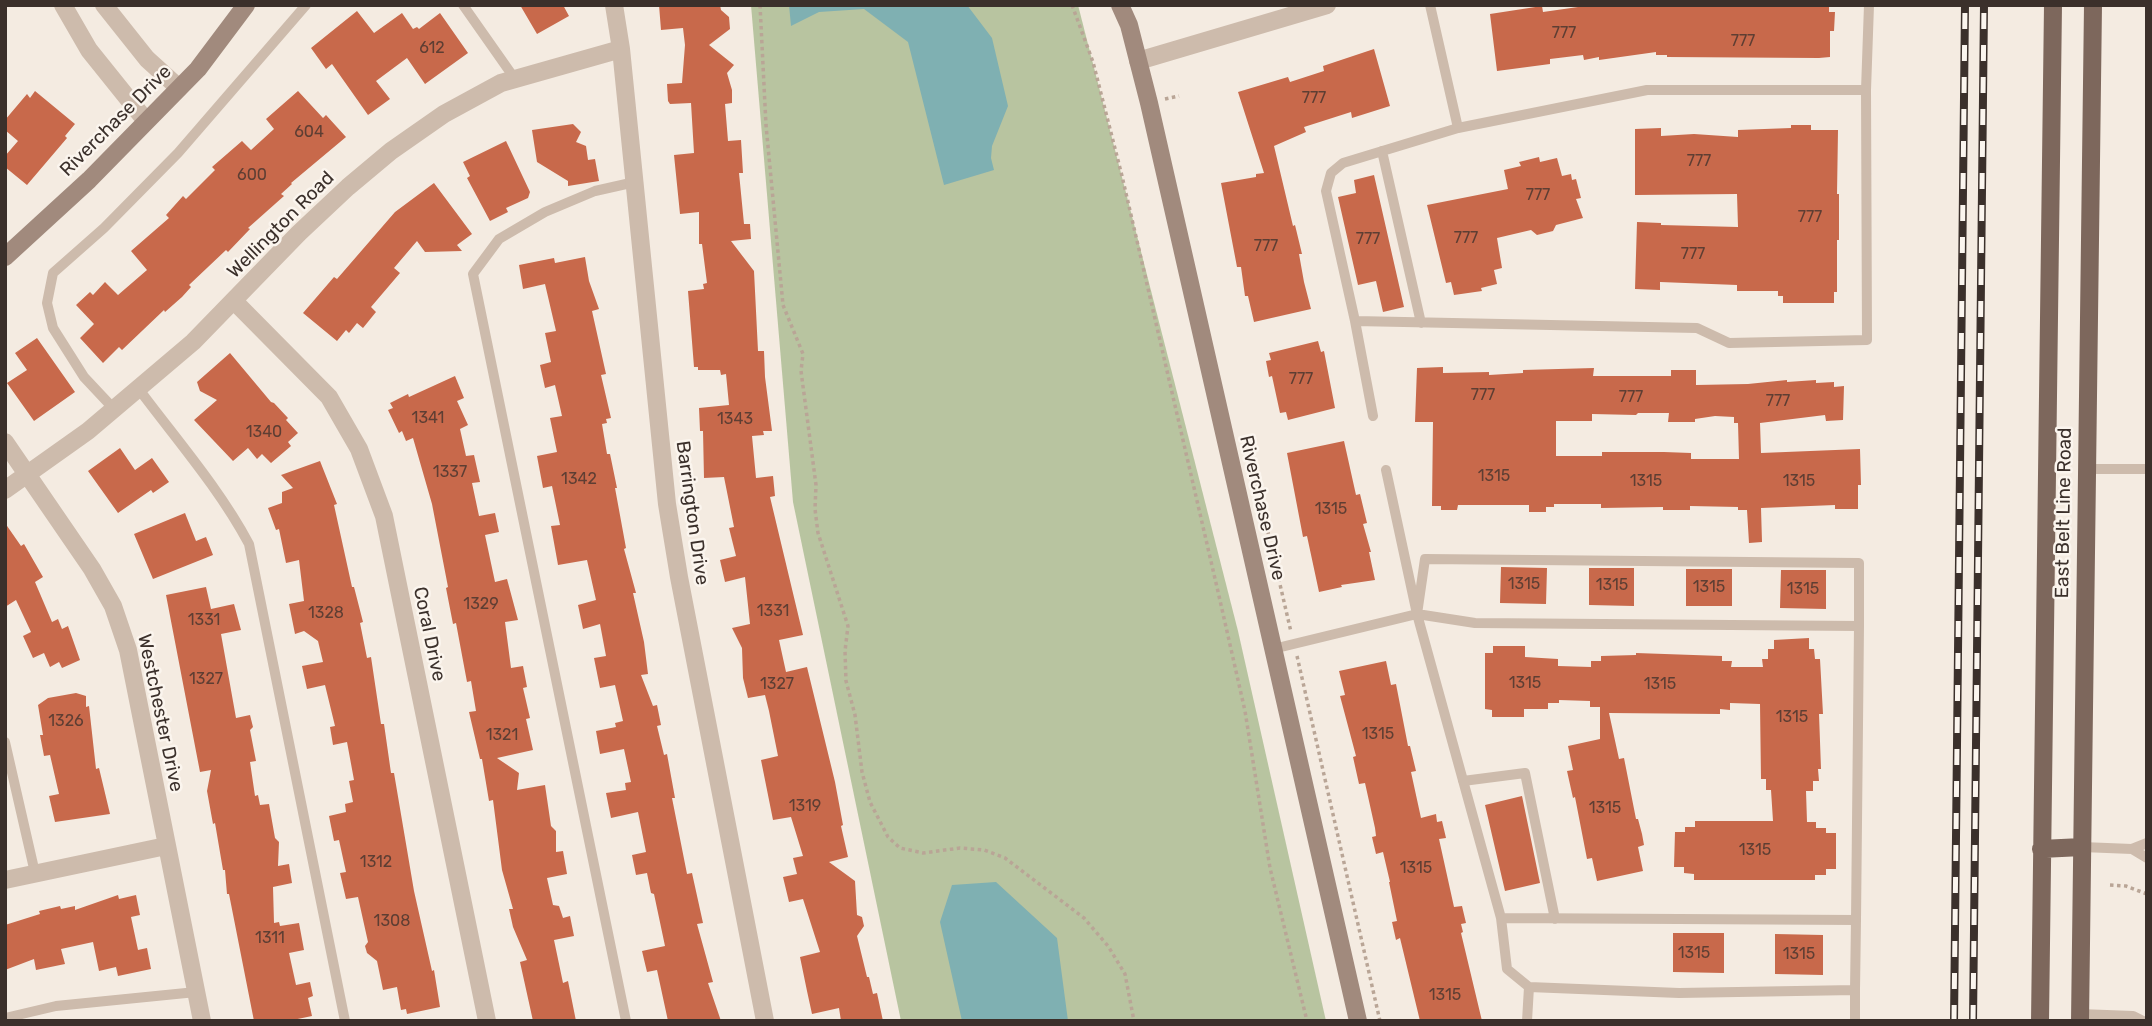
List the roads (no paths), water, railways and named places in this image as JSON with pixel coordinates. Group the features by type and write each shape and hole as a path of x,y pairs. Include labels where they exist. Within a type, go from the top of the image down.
{"main road":[{"name":"East Belt Line Road","path":"2040,1021 2053,5"},
{"name":"East Belt Line Road","path":"2080,1018 2093,5"},
{"path":"2041,849 2081,848"}],"street":[{"path":"63,5 89,50 146,121"},
{"path":"104,5 147,59 179,88"},
{"name":"Riverchase Drive","path":"5,257 89,180 198,69 246,5"},
{"name":"Barrington Drive","path":"614,5 621,48 667,504 765,1021"},
{"name":"Riverchase Drive","path":"1120,5 1129,25 1138,61 1358,1021"},
{"path":"1138,61 1327,5"},
{"name":"Wellington Road","path":"5,489 88,431 193,342 299,233 391,151 444,114 501,83 621,48"},
{"name":"Coral Drive","path":"234,302 329,397 359,449 384,516 487,1021"},
{"name":"Westchester Drive","path":"5,442 93,569 113,606 128,650 202,1021"},
{"path":"5,880 166,846"}],"lane":[{"path":"114,409 84,377 53,328 47,303 53,273 104,228 178,153 306,5"},
{"path":"463,5 515,79"},
{"path":"1430,5 1458,128"},
{"path":"1355,321 1698,328 1728,343 1867,340 1866,90 1869,5"},
{"path":"1373,416 1326,191 1331,173 1337,167 1458,128 1647,90 1866,90"},
{"path":"1382,151 1421,323"},
{"path":"626,1021 473,274 499,239 545,212 595,191 635,182"},
{"path":"138,388 237,521 249,544 345,1021"},
{"path":"2086,469 2147,468"},
{"path":"1386,470 1417,614 1501,918 1507,969 1529,987 1679,993 1856,990"},
{"path":"1417,614 1425,559 1859,563 1855,1021"},
{"path":"1273,649 1417,614 1475,623 1859,626"},
{"path":"5,741 35,873"},
{"path":"1463,781 1525,773 1555,919"},
{"path":"2081,848 2132,849 2147,843"},
{"path":"2132,849 2147,858"},
{"path":"1501,918 1856,920"},
{"path":"1527,1021 1529,987"},
{"path":"5,1018 56,1006 196,992"},
{"path":"2080,1018 2133,1016 2143,1021"}],"water":[{"path":"789,5 967,5 992,38 1008,106 992,146 994,170 944,185 908,42 864,9 819,12 791,26"},
{"path":"996,882 1057,938 1068,1021 962,1021 940,922 952,885"}],"railway":[{"path":"1954,1021 1965,5"},
{"path":"1973,1021 1984,5"}]}
